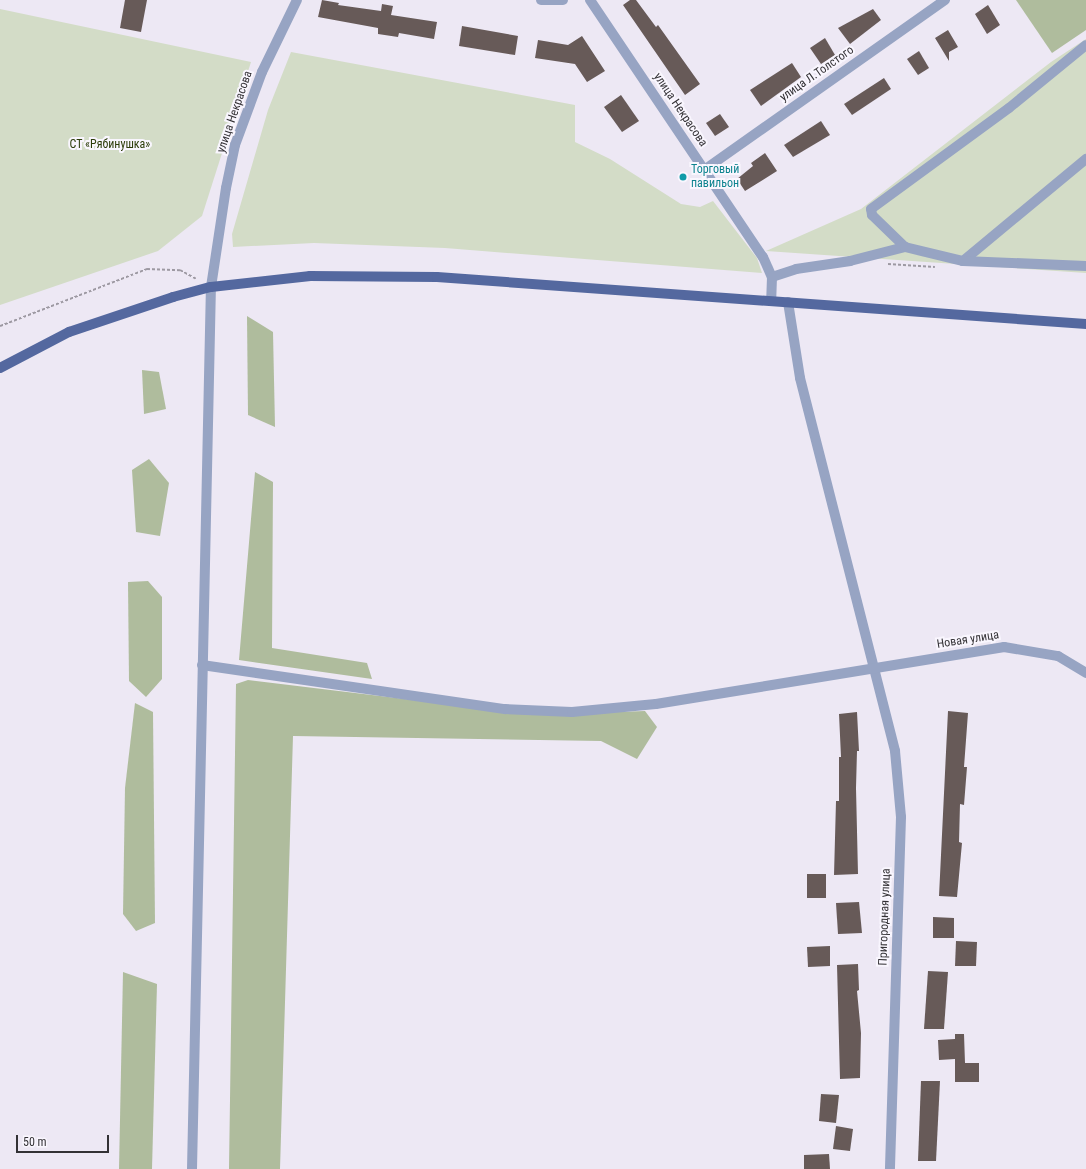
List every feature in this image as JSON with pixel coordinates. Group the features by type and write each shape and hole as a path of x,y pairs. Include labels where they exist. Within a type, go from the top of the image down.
{"main road":[{"path":"0,368 54,339 108,317 211,287 310,276 372,274 1086,324"}],"street":[{"name":"улица Некрасова","path":"192,1169 211,287 226,188 235,145 262,72 297,0"},
{"path":"541,0 563,0"},
{"name":"улица Некрасова","path":"590,0 763,256 772,277 771,301"},
{"name":"улица Л.Толстого","path":"704,170 945,0"},
{"path":"905,247 872,215 871,209 1009,108 1086,45"},
{"path":"963,261 1086,159"},
{"path":"772,277 796,269 850,261 905,247 963,261 1086,266"},
{"name":"Пригородная улица","path":"788,302 800,378 895,751 901,817 890,1169"},
{"name":"Новая улица","path":"202,665 505,709 572,712 656,704 1004,647 1058,656 1086,673"}],"path":[{"path":"0,326 147,269 180,270 211,287"}],"green space":[{"path":"1016,0 1086,0 1086,30 1052,53"},
{"name":"СТ «Рябинушка»","path":"0,9 251,62 202,216 158,251 0,305"},
{"path":"1086,39 1086,273 766,251 861,209 1051,62"},
{"path":"291,52 575,105 575,142 610,159 681,204 700,207 713,201 757,258 762,273 445,248 314,243 233,247 232,234 268,110"},
{"path":"247,316 273,332 275,427 248,415"},
{"path":"142,370 159,372 166,409 144,414"},
{"path":"149,459 169,483 160,536 136,532 132,470"},
{"path":"255,472 273,482 272,648 367,663 372,679 239,660"},
{"path":"148,581 162,597 162,679 146,697 129,681 128,582"},
{"path":"248,680 536,715 645,711 657,727 637,759 601,741 293,736 280,1169 229,1169 236,684"},
{"path":"135,703 153,712 155,923 136,931 123,914 125,788"},
{"path":"123,972 157,984 152,1169 119,1169"}],"building":[{"path":"125,0 147,0 141,32 120,28"},
{"path":"322,0 339,3 338,5 381,11 382,4 393,6 391,15 437,22 434,39 399,33 398,37 378,34 378,28 318,17"},
{"path":"630,0 636,0 656,27 658,25 700,84 685,95 623,5"},
{"path":"988,5 1000,25 987,34 975,14"},
{"path":"873,9 881,20 850,44 838,28"},
{"path":"462,26 518,36 515,55 459,46"},
{"path":"948,30 958,47 949,52 949,61 935,38"},
{"path":"582,36 605,71 587,82 575,64 535,58 538,40 568,45"},
{"path":"825,38 835,55 821,64 810,48"},
{"path":"919,51 929,68 918,75 907,59"},
{"path":"792,63 801,77 761,106 750,90"},
{"path":"884,78 891,89 852,115 844,104"},
{"path":"621,95 639,121 622,132 604,107"},
{"path":"720,114 729,127 715,136 706,123"},
{"path":"821,121 830,135 793,157 784,145"},
{"path":"765,153 777,171 745,191 737,179 753,166 751,163"},
{"path":"948,711 968,713 964,767 967,767 964,805 960,804 959,842 962,843 957,897 939,896"},
{"path":"857,712 859,751 857,751 856,788 858,874 834,875 836,801 839,801 839,757 841,757 839,714"},
{"path":"807,874 826,874 826,898 807,898"},
{"path":"859,902 862,933 838,934 836,903"},
{"path":"933,917 954,918 954,938 933,938"},
{"path":"956,941 977,942 976,966 955,966"},
{"path":"830,946 830,966 808,967 807,947"},
{"path":"858,964 859,990 857,991 861,1033 860,1078 840,1079 837,965"},
{"path":"928,971 948,972 944,1029 924,1029"},
{"path":"955,1034 964,1034 965,1063 979,1063 979,1082 955,1082 955,1059 939,1060 938,1040 955,1039"},
{"path":"921,1081 940,1081 936,1161 918,1161"},
{"path":"821,1094 839,1095 836,1123 819,1121"},
{"path":"836,1126 853,1129 850,1151 833,1149"},
{"path":"829,1154 830,1169 804,1169 804,1155"}],"place":[{"name":"Торговый павильон","path":"683,177"}]}
